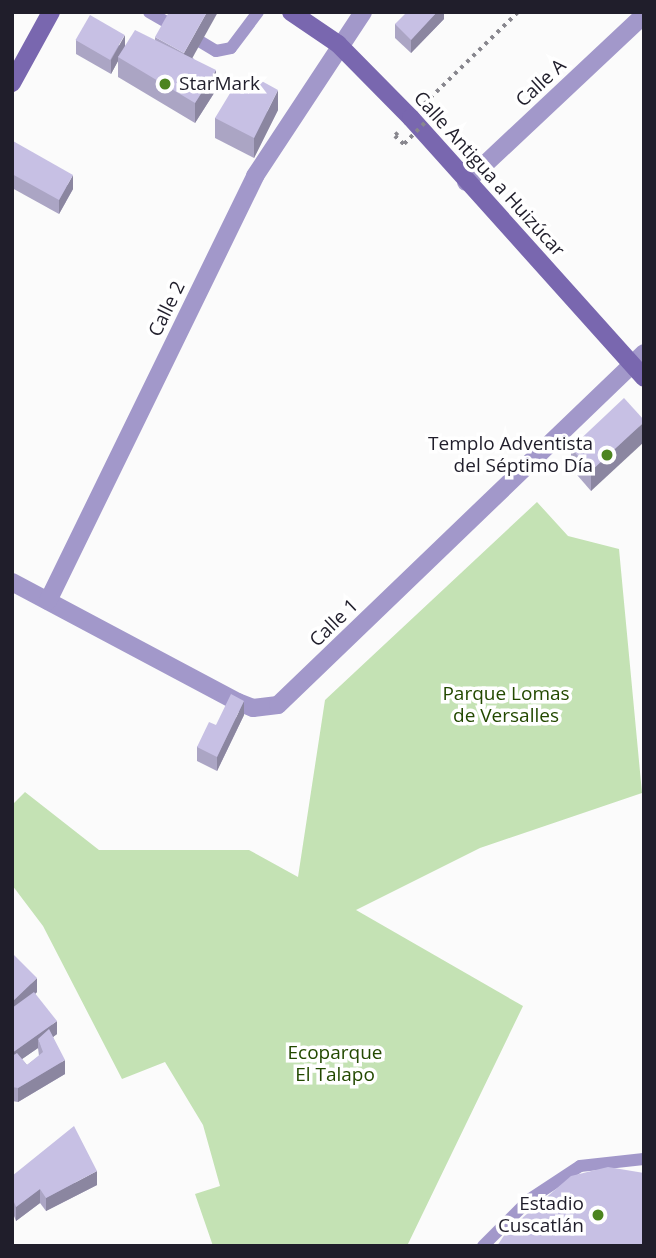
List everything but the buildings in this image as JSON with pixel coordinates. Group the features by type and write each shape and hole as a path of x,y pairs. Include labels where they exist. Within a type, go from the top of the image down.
{"main road":[{"path":"12,83 51,12"},
{"name":"Calle Antigua a Huizúcar","path":"291,12 338,44 420,118 466,182 640,365"}],"street":[{"name":"Calle 2","path":"48,601 255,176 338,44 363,12"},
{"name":"Calle A","path":"466,182 644,15"},
{"name":"Calle 1","path":"12,582 238,702 253,708 278,705 640,365"}],"lane":[{"path":"149,12 173,26"},
{"path":"201,42 216,51 231,48 258,12"},
{"path":"483,1246 530,1199 580,1166 644,1159"}],"path":[{"path":"404,144 420,118 518,12"}],"green space":[{"path":"537,502 568,536 619,549 642,793 480,848 356,910 523,1006 407,1246 213,1246 195,1194 220,1186 203,1125 165,1062 122,1079 43,926 12,885 12,805 25,792 99,850 249,850 298,877 325,700"}],"place":[{"name":"StarMark","path":"165,84"},
{"name":"Templo Adventista del Séptimo Día","path":"607,455"},
{"name":"Estadio Cuscatlán","path":"598,1215"}],"park label":[{"name":"Parque Lomas de Versalles","path":"506,705"},
{"name":"Ecoparque El Talapo","path":"335,1064"}]}
